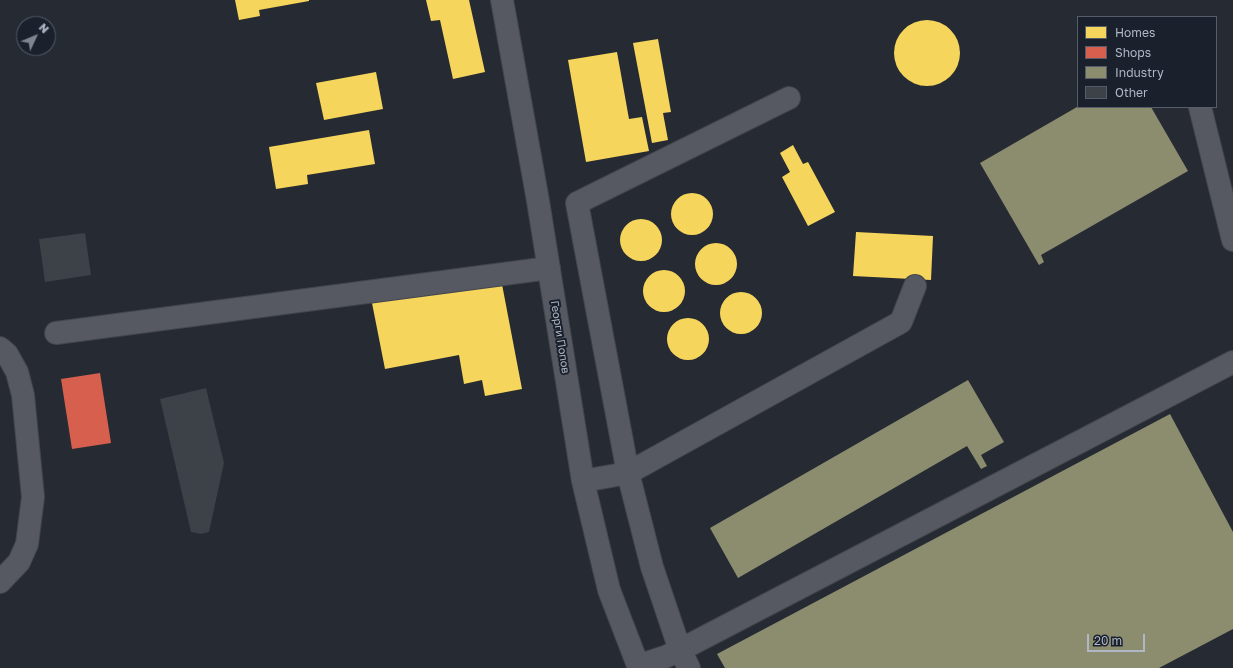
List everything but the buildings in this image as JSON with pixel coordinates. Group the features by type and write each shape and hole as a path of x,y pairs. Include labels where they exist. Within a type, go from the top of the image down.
{"street":[{"name":"Георги Попов","path":"502,0 549,268 583,481 609,590 639,667"},
{"path":"684,659 652,567 628,473 577,203 789,98"},
{"path":"1200,108 1233,240"},
{"path":"56,333 549,268"},
{"path":"583,481 628,473 901,322 915,286"},
{"path":"0,348 7,354 17,372 24,395 33,497 27,544 19,562 0,582"},
{"path":"639,667 665,657 684,659 1233,362"}]}
